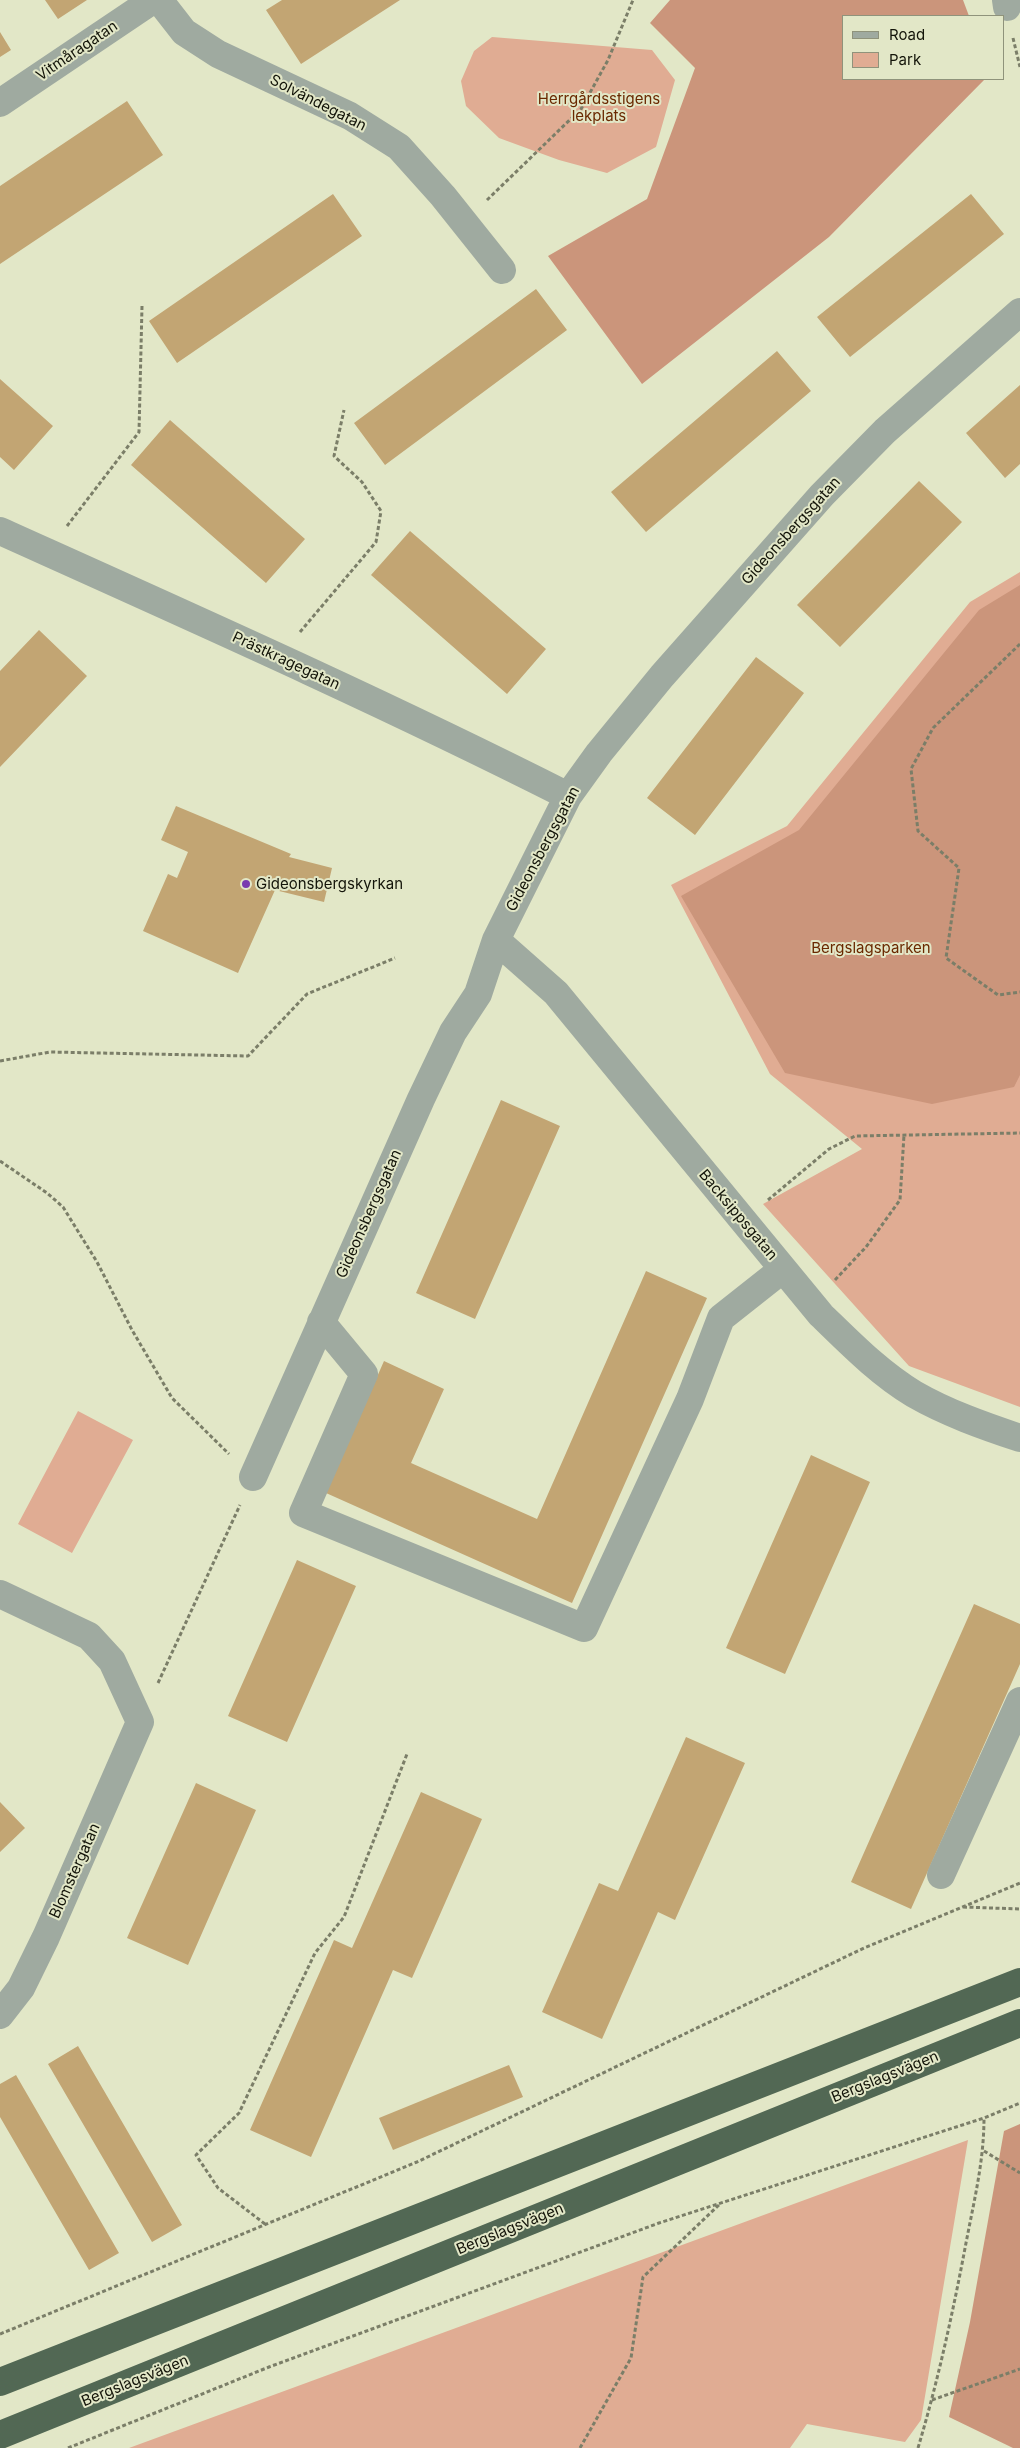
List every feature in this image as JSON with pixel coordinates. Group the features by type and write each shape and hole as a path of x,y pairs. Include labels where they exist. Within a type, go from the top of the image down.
{"highway":[{"path":"0,2382 1020,1982"},
{"name":"Bergslagsvägen","path":"0,2435 1020,2023"}],"street":[{"name":"Vitmåragatan","path":"0,103 154,0"},
{"name":"Solvändegatan","path":"159,0 184,32 218,54 350,116 399,147 502,270"},
{"name":"Gideonsbergsgatan","path":"252,1477 420,1099 453,1032 478,994 496,940 568,796 599,753 662,676 822,495 885,432 1020,312"},
{"name":"Prästkragegatan","path":"0,531 279,657 465,744 568,796"},
{"name":"Backsippsgatan","path":"496,940 556,993 783,1270 867,1360 914,1394 973,1422 1020,1438"},
{"path":"322,1322 364,1374 303,1513 584,1628 690,1399 721,1318 783,1270"},
{"path":"0,1594 89,1636 112,1661 140,1722"},
{"path":"941,1875 1020,1701"},
{"name":"Blomstergatan","path":"0,2015 21,1988 46,1936 140,1722"}],"path":[{"path":"464,223 580,109 608,60 633,0"},
{"path":"46,552 139,432 142,306"},
{"path":"279,657 376,542 380,511 362,482 334,456 344,410"},
{"path":"1020,644 933,728 911,769 918,831 959,868 946,958 998,995 1020,992"},
{"path":"0,1061 50,1052 248,1056 307,994 395,958"},
{"path":"743,1221 829,1149 855,1136 1020,1132"},
{"path":"812,1303 866,1247 900,1200 904,1135"},
{"path":"0,1161 47,1193 62,1207 97,1262 132,1330 172,1398 252,1477 140,1722"},
{"path":"265,2225 218,2188 196,2156 239,2113 315,1953 344,1917 407,1754"},
{"path":"0,2334 417,2162 864,1948 1020,1883"},
{"path":"962,1907 1020,1909"},
{"path":"68,2448 269,2367 659,2223 984,2118 1019,2102"},
{"path":"918,2448 932,2400 956,2294 984,2151 984,2118"},
{"path":"984,2151 1020,2173"},
{"path":"580,2448 631,2358 643,2277 721,2203"},
{"path":"932,2400 1020,2369"}],"green space":[{"path":"670,0 963,0 969,15 842,15 842,80 984,80 829,237 642,384 548,256 647,199 695,68 650,23"},
{"name":"Herrgårdsstigens lekplats","path":"492,37 652,50 675,80 656,147 607,173 559,160 499,138 466,106 461,81 474,51"},
{"name":"Bergslagsparken","path":"1020,572 1020,1407 909,1366 763,1204 862,1149 770,1074 671,885 787,826 970,602"},
{"name":"Bergslagsparken","path":"1020,585 1020,1075 1014,1087 932,1104 785,1073 681,896 799,830 979,610"},
{"path":"78,1411 133,1440 72,1553 18,1524"},
{"path":"1020,2124 1020,2448 1013,2448 949,2417 970,2322 1004,2131"},
{"path":"968,2140 921,2420 905,2442 807,2424 790,2448 129,2448"}],"building":[{"path":"45,0 87,0 58,19"},
{"path":"282,0 400,0 301,64 266,10"},
{"path":"0,32 11,50 0,57"},
{"path":"127,101 163,155 0,264 0,186"},
{"path":"333,194 362,236 177,363 149,321"},
{"path":"971,194 1004,234 850,357 817,317"},
{"path":"536,289 567,330 385,465 354,423"},
{"path":"777,351 811,391 646,532 611,492"},
{"path":"0,379 53,426 14,470 0,457"},
{"path":"1020,385 1020,464 1005,478 966,433"},
{"path":"170,420 305,539 266,583 131,465"},
{"path":"919,481 962,522 840,647 797,605"},
{"path":"410,531 546,649 507,694 371,575"},
{"path":"39,630 87,676 0,767 0,671"},
{"path":"756,657 804,693 695,835 647,798"},
{"name":"Gideonsbergskyrkan","path":"176,806 291,854 289,857 332,868 324,902 275,890 238,973 143,931 168,874 177,878 188,852 161,840"},
{"path":"501,1100 560,1126 475,1319 416,1293"},
{"path":"646,1271 707,1298 572,1603 326,1493 384,1361 444,1389 411,1463 537,1519"},
{"path":"811,1455 870,1482 785,1674 726,1648"},
{"path":"297,1560 356,1586 287,1742 228,1716"},
{"path":"974,1604 1020,1624 1020,1664 911,1909 851,1882"},
{"path":"686,1737 745,1763 675,1920 658,1912 602,2039 542,2012 599,1883 618,1891"},
{"path":"196,1783 256,1810 188,1965 127,1938"},
{"path":"421,1792 482,1819 412,1978 393,1970 311,2157 250,2130 334,1940 352,1948"},
{"path":"0,1802 25,1828 0,1852"},
{"path":"78,2046 182,2225 152,2242 48,2064"},
{"path":"509,2065 523,2097 393,2150 379,2118"},
{"path":"16,2075 119,2253 89,2270 0,2117 0,2084"}],"place":[{"name":"Gideonsbergskyrkan","path":"246,884"}]}
